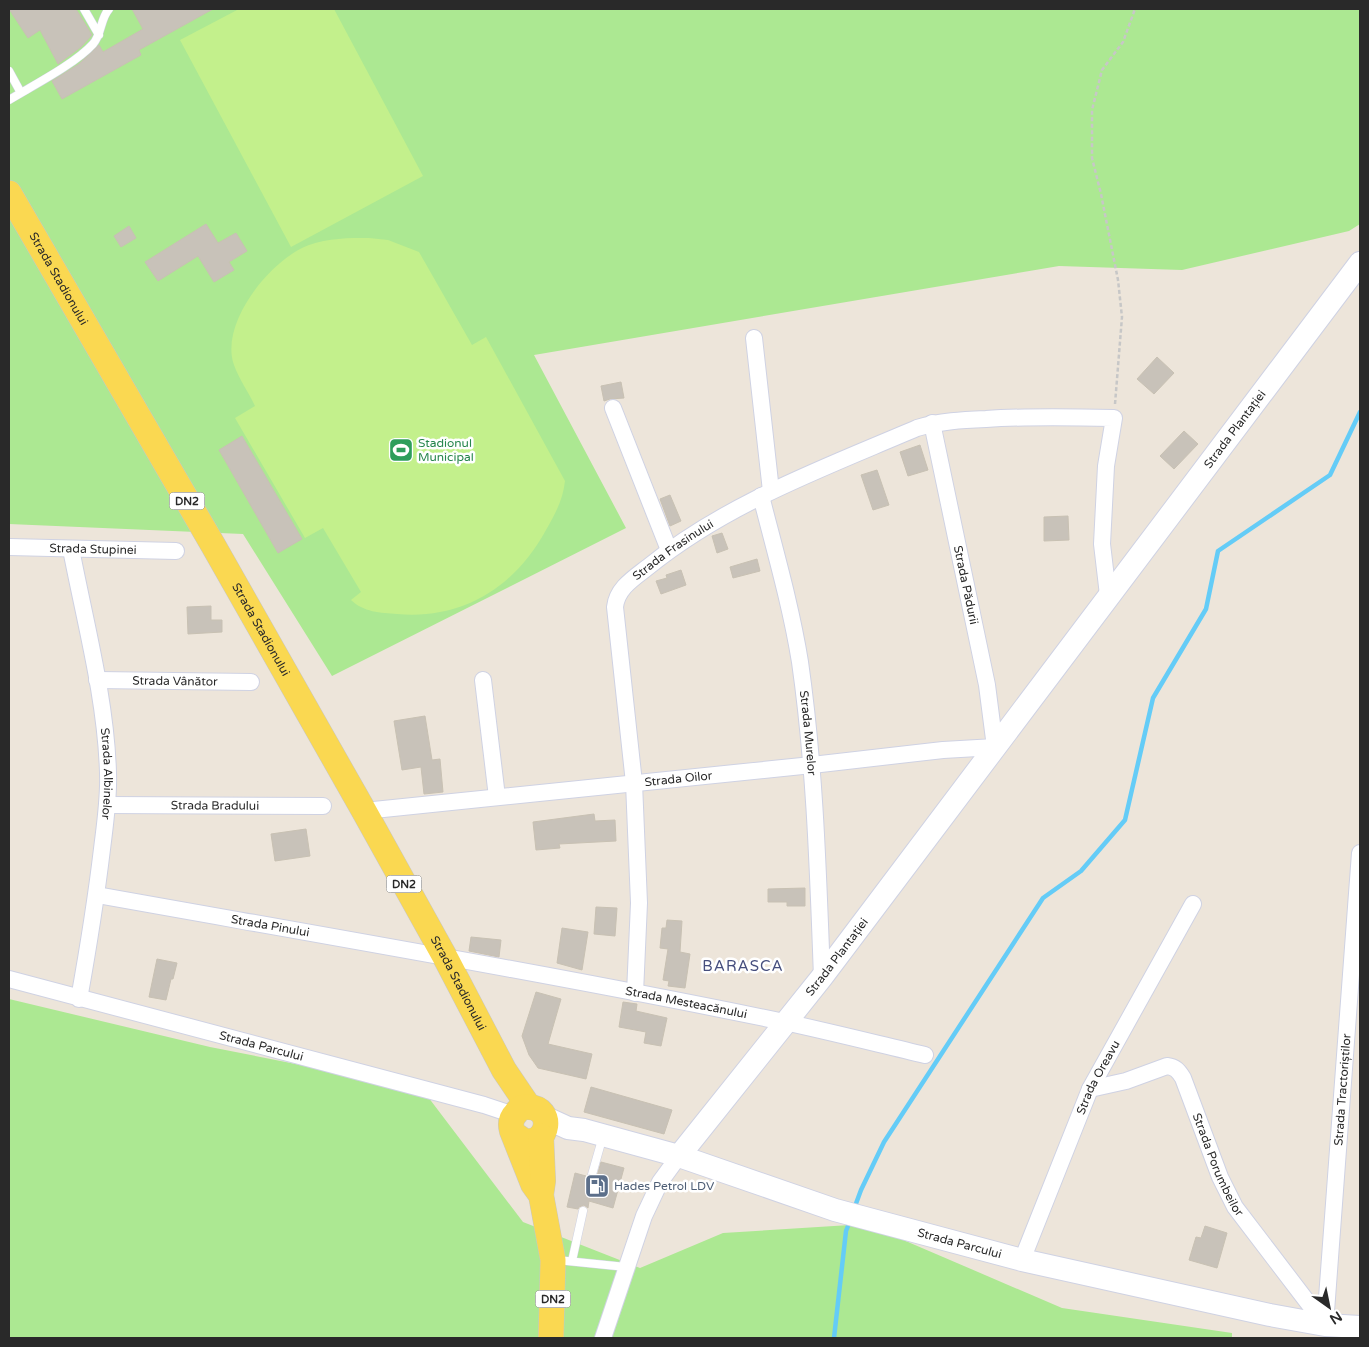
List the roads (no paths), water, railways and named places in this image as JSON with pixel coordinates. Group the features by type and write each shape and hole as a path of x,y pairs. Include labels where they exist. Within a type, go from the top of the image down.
{"main road":[{"name":"Strada Stadionului","path":"9,192 364,811 534,1123"},
{"name":"Strada Plantației","path":"679,1156 822,977 1360,263"},
{"name":"Strada Parcului","path":"534,1123 603,1136 679,1156 835,1210 1022,1260 1270,1316 1325,1325 1360,1327"},
{"name":"DN2","path":"534,1123 543,1181 541,1195 562,1260 551,1338"}],"street":[{"name":"Strada Murelor","path":"754,338 766,493 794,630 812,765 822,977"},
{"path":"613,408 669,550"},
{"name":"Strada Frasinului","path":"635,993 639,896 634,783 615,618 617,595 627,584 669,550 700,530 766,493 917,428 932,423 1031,416 1114,418 1106,466 1102,544 1108,595"},
{"name":"Strada Pădurii","path":"932,423 988,685 995,747"},
{"name":"Strada Stupinei","path":"9,547 176,551"},
{"name":"Strada Albinelor","path":"71,549 97,680 108,773 107,805 97,896 80,999"},
{"name":"Strada Vânător","path":"97,680 251,682"},
{"path":"483,680 497,797"},
{"name":"Strada Oilor","path":"364,811 943,750 995,747"},
{"name":"Strada Bradului","path":"107,805 323,806"},
{"name":"Strada Tractoriștilor","path":"1325,1325 1360,853"},
{"name":"Strada Pinului","path":"97,896 445,957"},
{"name":"Strada Oreavu","path":"1022,1260 1090,1089 1193,904"},
{"name":"Strada Mesteacănului","path":"445,957 786,1023 924,1055"},
{"name":"Strada Parcului","path":"9,979 484,1104 534,1123"},
{"name":"Strada Porumbeilor","path":"1090,1089 1131,1079 1167,1066 1178,1070 1183,1078 1220,1177 1235,1208 1325,1325"},
{"name":"Strada Plantației","path":"603,1338 644,1216 660,1182 679,1156"}],"lane":[{"path":"84,9 99,35"},
{"path":"9,100 93,44 99,35 105,14 109,9"},
{"path":"9,71 21,93"},
{"path":"591,1178 603,1136"},
{"path":"583,1211 562,1260 626,1267"}],"waterway":[{"path":"854,1209 884,1142 1043,898 1081,871 1125,820 1153,698 1206,609 1218,551 1330,475 1360,412"},
{"path":"834,1338 846,1231 850,1221"}],"place":[{"name":"Stadionul Municipal","path":"401,450"},
{"name":"Hades Petrol LDV","path":"597,1186"}],"district":[{"name":"BARASCA","path":"743,966"}]}
